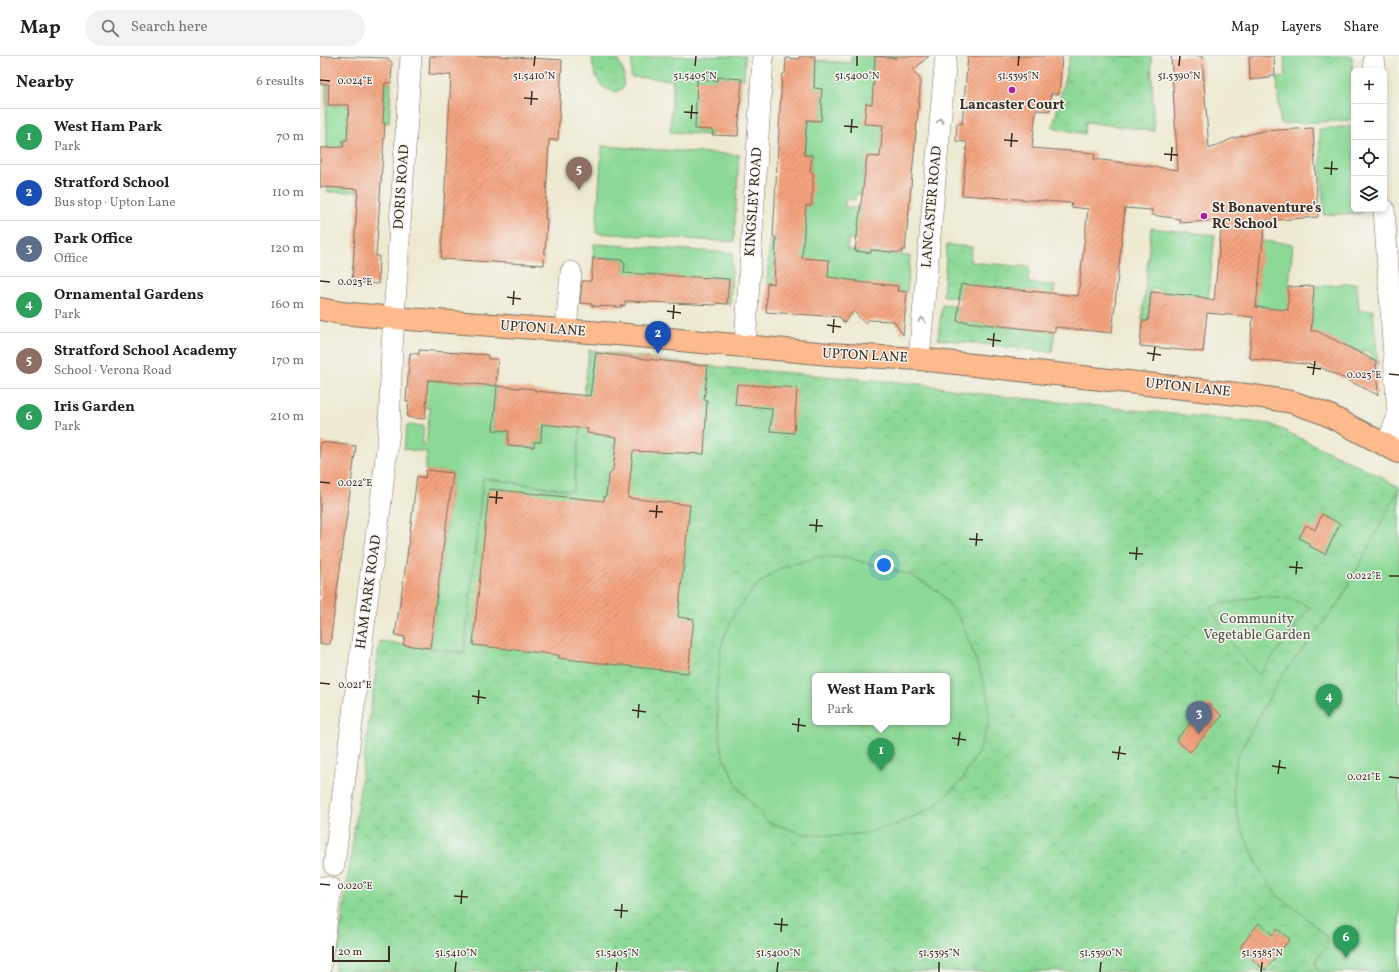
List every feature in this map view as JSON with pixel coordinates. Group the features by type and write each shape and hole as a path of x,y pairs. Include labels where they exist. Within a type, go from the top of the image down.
{"main road":[{"name":"UPTON LANE","path":"320,309 340,313 395,318 617,334 829,354 919,359 1249,395 1292,402 1326,414 1393,449"}],"street":[{"name":"DORIS ROAD","path":"395,318 411,56"},
{"name":"KINGSLEY ROAD","path":"746,347 763,56"},
{"name":"LANCASTER ROAD","path":"919,359 946,56"},
{"path":"1374,56 1375,68"},
{"path":"1384,212 1397,401 1397,419 1393,449"},
{"path":"566,330 571,272"},
{"name":"HAM PARK ROAD","path":"334,865 386,464 395,318"},
{"path":"320,970 326,887"}],"green space":[{"path":"325,56 329,56 328,105 338,105 340,80 384,105 385,83 391,83 389,123 348,121 347,140 343,140 342,163 346,188 359,189 358,192 328,192"},
{"path":"592,56 616,56 624,73 623,88 615,92 603,87 594,72"},
{"path":"632,56 745,56 744,79 717,77 717,81 698,79 695,129 713,130 712,135 670,132 673,80 631,77"},
{"path":"851,56 875,56 873,104 867,103 871,122 911,129 883,127 880,157 867,156 866,165 906,172 865,168 863,176 877,178 876,196 856,194 855,200 845,199 845,207 860,208 859,219 871,242 848,239 847,250 910,256 907,292 897,291 898,286 856,285 857,281 852,280 828,287 828,272 817,271 775,261 774,284 767,283 770,238 798,240 804,232 804,226 799,225 805,205 811,206 813,173 810,172 812,155 804,155 807,120 821,121 822,89 814,88 809,60 851,63"},
{"path":"875,56 896,56 896,58"},
{"path":"1070,56 1151,56 1154,131 1086,122 1084,134 1053,127"},
{"path":"1284,56 1352,56 1351,120 1280,124 1277,77 1286,76"},
{"path":"1351,126 1351,212 1363,213 1324,215 1319,129"},
{"path":"602,146 739,155 734,242 596,233"},
{"path":"1151,228 1215,235 1208,299 1192,295 1191,302 1169,299 1169,293 1161,293 1161,290 1151,289 1148,321 1142,321"},
{"path":"1262,241 1293,244 1288,295 1316,295 1316,286 1357,283 1359,311 1373,310 1378,365 1370,359 1372,354 1364,350 1362,354 1345,345 1343,348 1337,341 1311,331 1312,315 1259,332 1256,307"},
{"path":"594,244 733,253 730,304 727,304 728,279 633,274 621,281 625,262 622,262 622,260 593,258"},
{"path":"947,245 972,247 970,262 1029,267 1028,283 1055,285 1054,294 960,298 943,296"},
{"path":"942,305 959,307 958,321 1055,332 1052,352 938,339"},
{"path":"589,350 708,366 919,384 981,394 1270,424 1384,478 1385,480 1399,487 1399,972 335,972 380,641 464,653 483,478 573,491"},
{"path":"427,380 497,386 493,430 509,431 508,445 533,447 534,442 541,442 542,430 509,427 584,398 573,491 483,478 464,653 430,648 453,473 425,470 427,452 404,449 407,425 424,426 422,444 426,445 430,408 417,407"},
{"path":"1399,489 1399,972 1319,972 1316,961 1321,952 1328,945 1327,937 1303,915 1277,895 1261,872 1240,826 1233,790 1237,757 1280,678 1341,600"},
{"path":"818,557 849,558 911,575 939,592 961,620 988,696 989,723 978,752 961,781 931,809 896,824 867,833 835,836 804,834 768,822 738,787 722,753 716,701 721,646 734,614 756,586 778,569"},
{"name":"Community Vegetable Garden","path":"1260,596 1287,598 1310,607 1259,675 1233,645 1210,607"}],"building":[{"path":"320,56 388,58 392,63 391,83 385,83 383,123 385,123 376,256 379,256 378,284 352,282 358,189 320,187 320,148 343,147 343,140 347,140 349,105 328,105 329,84 320,84"},
{"path":"430,56 497,56 562,60 558,140 549,140 544,265 441,259 451,75 429,74"},
{"path":"800,56 815,56 814,88 822,89 821,121 807,120 804,155 812,155 810,172 813,172 813,189 811,206 806,205 802,258 829,260 828,277 857,282 898,286 897,291 907,292 903,335 894,321 868,320 864,323 854,311 844,323 840,317 766,312 767,283 774,284 776,238 773,236 782,75 785,73 786,58 799,59"},
{"path":"875,56 896,58 896,56 929,56 913,70 920,79 920,90 905,250 902,250 902,253 871,250 871,253 855,251 867,156 880,157 883,125 864,124 866,103 872,104"},
{"path":"968,56 1062,56 1059,94 1051,94 1050,111 1036,110 1032,148 1095,153 1094,159 1178,170 1171,56 1202,56 1209,149 1234,138 1263,131 1313,128 1318,217 1265,221 1256,307 1288,310 1288,287 1314,286 1311,331 1317,331 1377,362 1378,395 1316,365 1251,359 1251,357 1249,357 1253,317 1207,313 1203,352 1140,346 1142,321 1148,321 1151,292 1197,296 1214,300 1222,220 1180,223 1180,219 1152,215 1152,210 1125,208 1112,333 1055,327 1055,332 957,321 961,284 1078,296 1088,209 1071,207 1072,203 962,195 967,142 956,141 957,123 962,124"},
{"path":"1249,56 1274,56 1275,75 1270,75 1270,78 1250,80"},
{"path":"717,77 742,79 738,136 712,135 713,130 695,129 697,79 717,81"},
{"path":"593,258 622,260 622,262 625,262 624,273 729,279 727,304 716,303 716,305 625,301 625,306 622,305 622,307 592,306 592,304 580,303 582,281 591,281"},
{"path":"419,350 488,355 488,359 498,359 496,386 428,380 425,419 407,417 409,402 406,401 410,353 419,354"},
{"path":"596,353 708,366 704,400 707,400 704,454 633,451 628,498 690,505 678,617 694,619 688,673 558,658 559,655 473,645 489,489 604,501 608,477 613,469 617,437 587,433 588,429 542,424 541,442 534,442 534,447 508,445 509,431 493,430 497,386 590,396"},
{"path":"737,384 797,388 794,433 770,431 772,408 735,405"},
{"path":"320,442 356,446 330,644 320,644"},
{"path":"426,470 453,473 430,648 403,645 405,637 395,635 417,476 425,478"},
{"path":"1322,514 1340,524 1325,554 1309,546 1310,544 1299,538 1306,525 1315,530"},
{"path":"1208,703 1222,716 1190,752 1176,740"},
{"path":"1259,923 1273,935 1277,929 1290,939 1265,970 1252,959 1254,958 1240,947"}],"place":[{"name":"Lancaster Court","path":"1012,90"},
{"name":"Stratford School Academy","path":"579,190"},
{"name":"St Bonaventure's RC School","path":"1204,216"},
{"name":"Stratford School","path":"658,354"},
{"name":"Ornamental Gardens","path":"1329,717"},
{"name":"Park Office","path":"1199,734"},
{"name":"West Ham Park","path":"881,771"},
{"name":"Iris Garden","path":"1346,958"}]}
